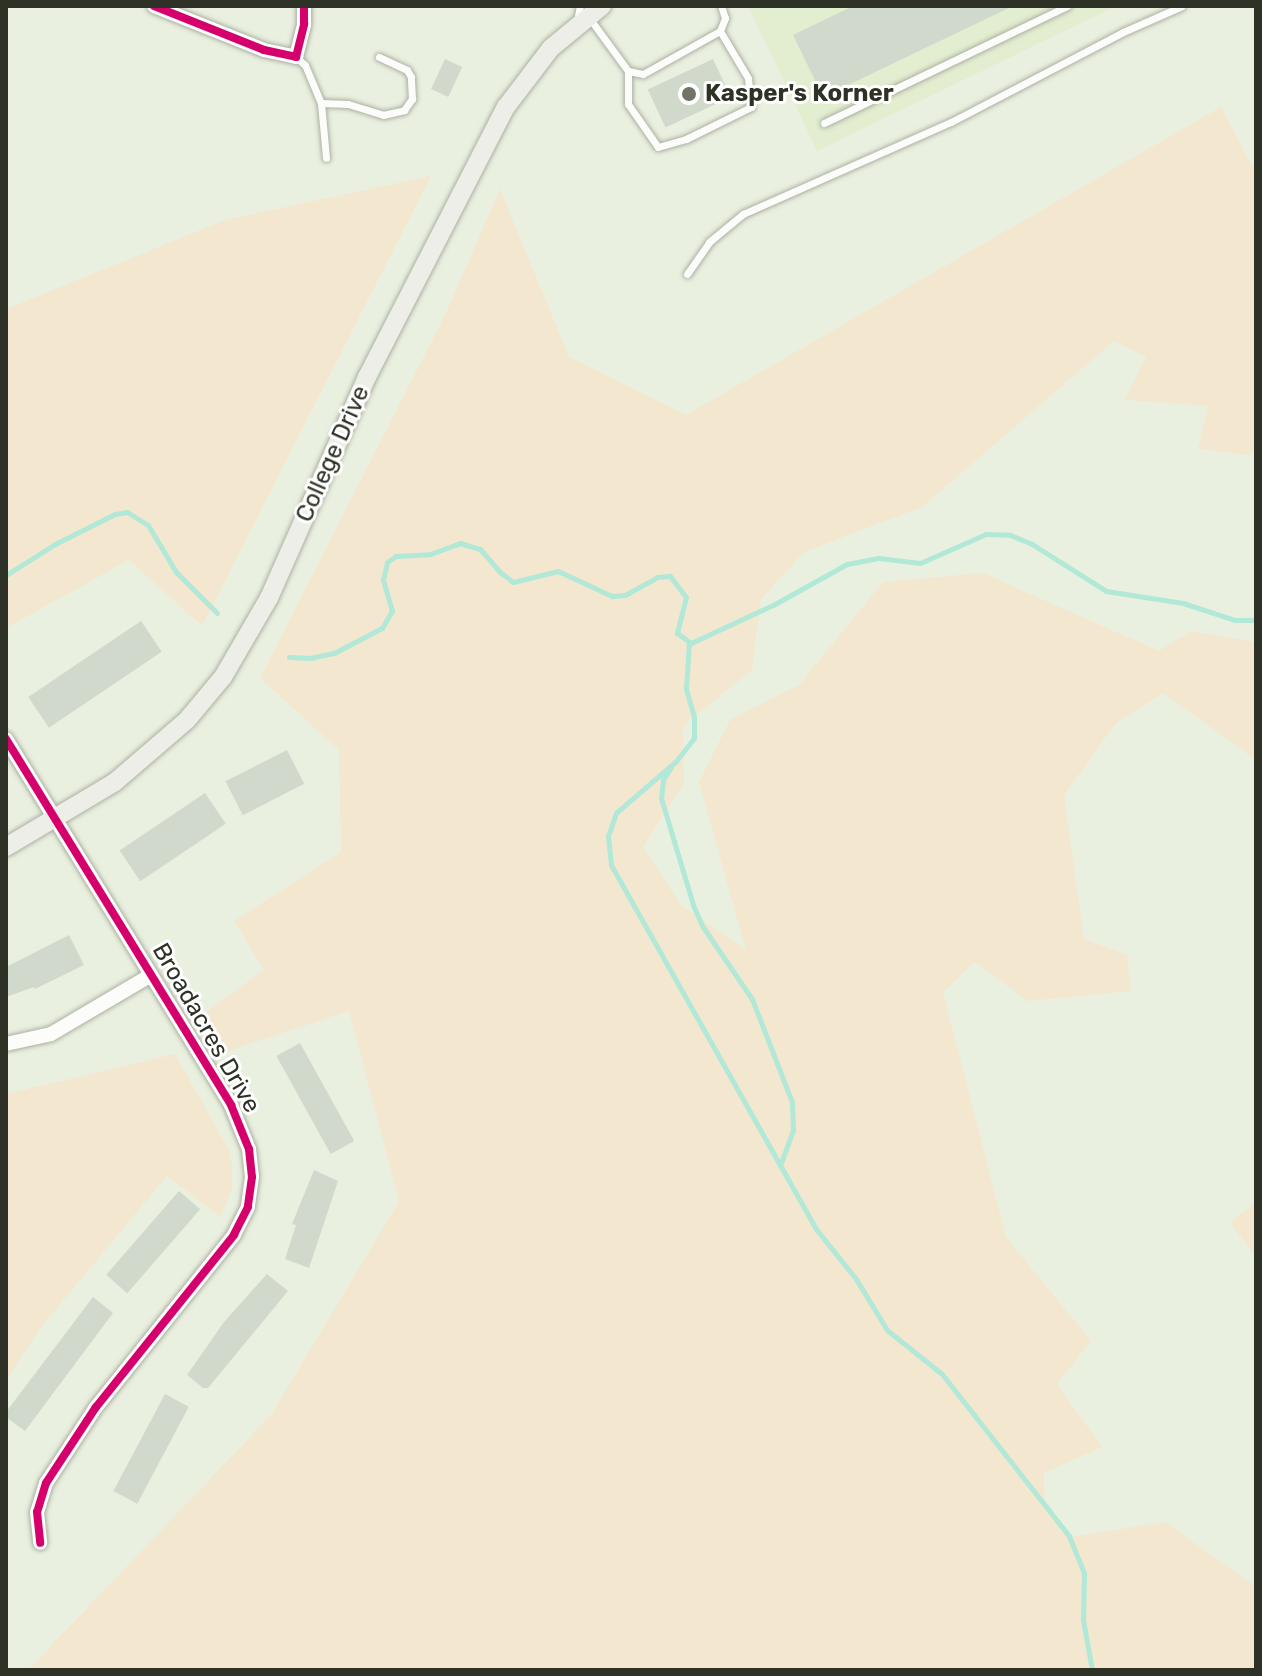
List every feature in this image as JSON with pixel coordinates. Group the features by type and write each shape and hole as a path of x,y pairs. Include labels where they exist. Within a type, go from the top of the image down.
{"main road":[{"name":"College Drive","path":"6,847 115,782 187,720 223,677 269,598 367,377 506,107 551,48 587,14"}],"street":[{"path":"154,6 264,50 296,57 304,24 304,6"},
{"name":"Broadacres Drive","path":"6,739 231,1105 244,1135 252,1177 248,1207 234,1235 104,1396 46,1483 37,1512 40,1543"},
{"path":"6,1044 51,1034 151,975"}],"lane":[{"path":"628,71 643,74 720,31 725,18 721,6"},
{"path":"824,123 1067,6"},
{"path":"687,274 709,242 743,214 951,122 1083,52 1182,6"},
{"path":"587,14 628,71 628,104 658,147 686,139 751,107 748,78 720,31"},
{"path":"296,57 305,65 321,103 326,158"},
{"path":"321,103 348,104 383,115 404,110 412,99 411,77 407,70 379,57"}],"shaded area":[{"path":"748,6 1116,6 817,151"},
{"path":"1221,107 1256,173 1256,448 1250,455 1198,449 1208,406 1125,400 1146,357 1114,341 922,507 804,552 761,599 752,670 683,726 684,784 643,847 681,905 746,950 699,782 730,720 799,685 883,582 983,573 1159,651 1191,631 1256,642 1256,760 1163,693 1116,723 1064,795 1084,939 1127,955 1131,991 1028,1001 975,962 943,992 1006,1237 1091,1341 1057,1384 1102,1447 1044,1473 1045,1500 1071,1537 1165,1522 1256,1587 1256,1670 28,1670 271,1415 399,1201 349,1011 228,1051 203,1014 264,970 234,921 341,852 339,750 260,678 446,313 500,189 569,357 686,415"},
{"path":"431,176 202,626 129,560 6,628 6,377 9,372 6,370 6,309 225,220"},
{"path":"175,1054 228,1148 232,1188 220,1217 167,1176 41,1327 6,1380 6,1094"},
{"path":"1256,1201 1256,1257 1230,1223"}],"building":[{"path":"853,6 1013,6 823,97 793,35"},
{"path":"445,59 462,67 448,97 431,89"},
{"name":"Kasper's Korner","path":"713,59 731,97 665,127 648,89"},
{"path":"141,621 162,652 49,728 28,697"},
{"path":"287,750 304,784 243,815 226,781"},
{"path":"205,793 226,824 140,881 120,851"},
{"path":"69,935 84,965 35,989 6,997 6,967"},
{"path":"300,1043 354,1141 331,1154 276,1056"},
{"path":"314,1170 338,1181 309,1268 285,1259 296,1225 292,1224"},
{"path":"179,1191 200,1209 127,1293 106,1275"},
{"path":"267,1274 288,1291 208,1388 203,1388 187,1375 224,1322"},
{"path":"93,1297 113,1313 25,1431 6,1417 6,1412"},
{"path":"165,1394 189,1407 137,1504 113,1491"}],"waterway":[{"path":"6,575 55,544 115,514 127,512 148,525 176,572 217,613"},
{"path":"289,657 310,658 334,653 382,628 392,611 383,580 387,562 396,556 430,554 460,543 480,549 513,582 558,571 612,596 625,595 657,577 670,576 686,597 677,633 691,643 773,605 847,564 879,558 920,563 986,534 1010,535 1032,544 1106,591 1183,603 1235,620 1256,620"},
{"path":"689,642 686,689 694,717 694,738 675,762 616,813 608,836 611,865 816,1229 856,1279 887,1330 942,1374 1069,1536 1084,1573 1083,1620 1092,1670"},
{"path":"671,767 663,780 661,798 693,905 703,927 752,999 792,1102 793,1130 781,1163"}],"cycle path":[{"path":"154,6 264,50 296,57 304,24 304,6"},
{"path":"6,739 231,1105 249,1149 252,1177 248,1207 234,1235 96,1407 46,1483 37,1512 40,1543"}],"place":[{"name":"Kasper's Korner","path":"689,94"}]}
